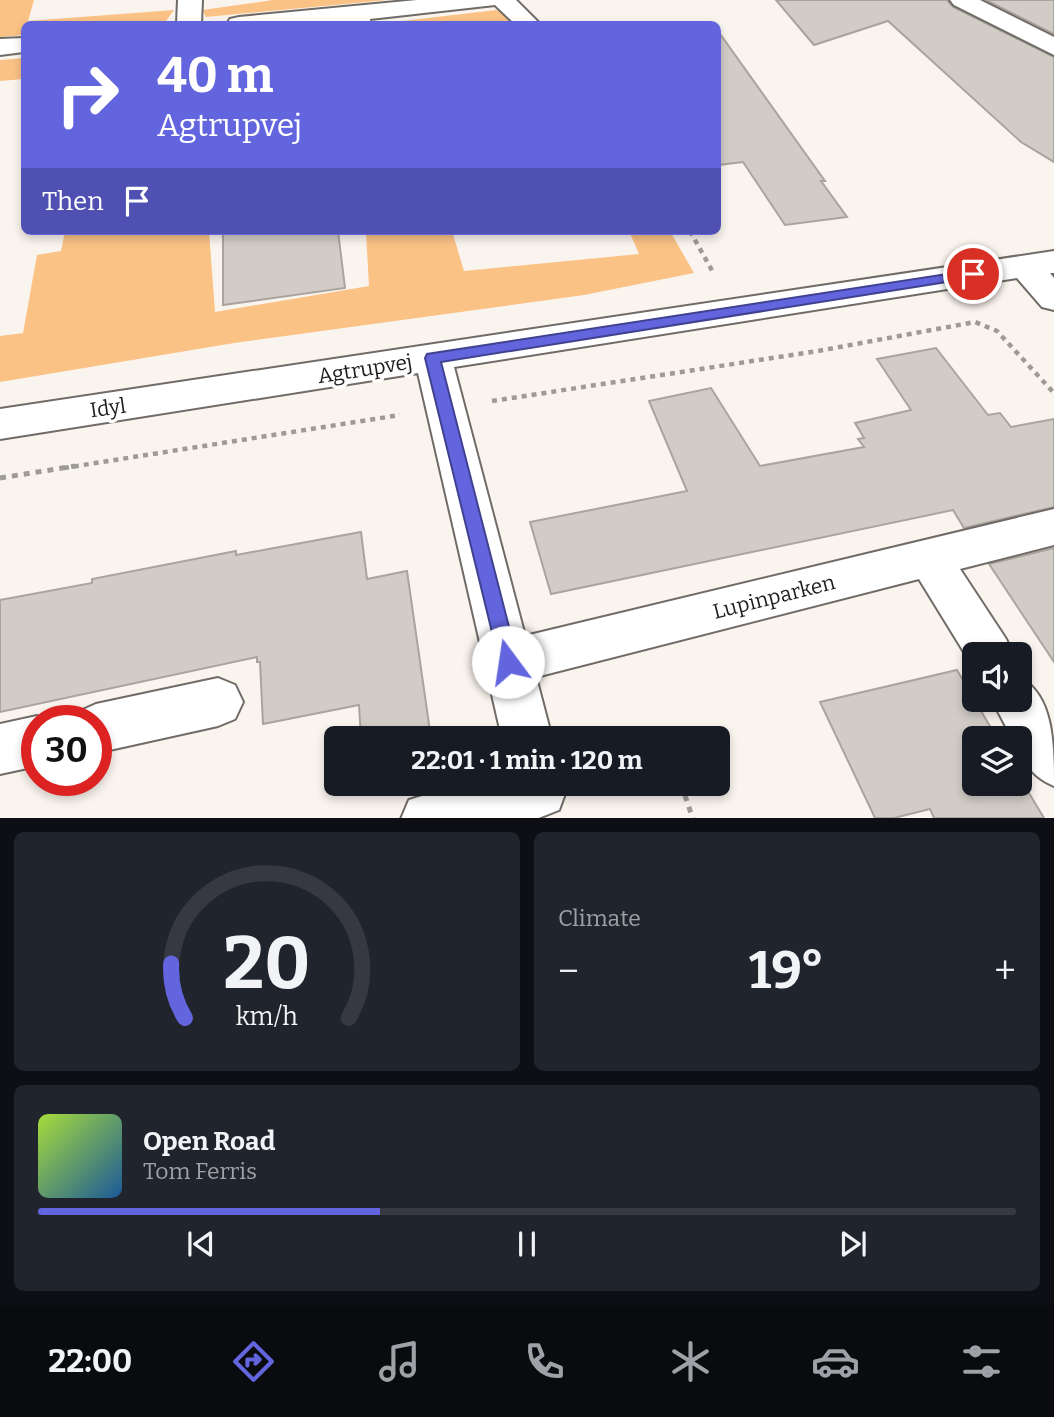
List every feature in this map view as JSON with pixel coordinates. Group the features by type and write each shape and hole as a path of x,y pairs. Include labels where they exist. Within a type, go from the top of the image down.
{"street":[{"path":"189,21 190,0"},
{"path":"310,21 358,19 440,2 489,0"},
{"path":"503,0 525,21"},
{"path":"962,0 1054,47"},
{"path":"0,47 21,45"},
{"path":"1040,264 1054,299"},
{"name":"Agtrupvej","path":"216,392 1040,264"},
{"path":"433,358 524,726"},
{"name":"Idyl","path":"0,424 216,392"},
{"name":"Lupinparken","path":"508,662 1054,527"},
{"path":"930,559 982,642"},
{"path":"112,725 218,702"},
{"path":"1024,712 1054,760"},
{"path":"0,750 21,745"},
{"path":"428,818 519,796"}],"path":[{"path":"0,478 805,353 975,322 997,331 1054,393"},
{"path":"685,796 693,818"}],"shaded area":[{"path":"0,0 34,0 28,21 21,21 21,35 0,37"},
{"path":"273,0 388,0 206,17 202,10"},
{"path":"174,10 166,21 28,21"},
{"path":"496,10 509,15 513,21 402,21"},
{"path":"21,58 21,79 0,81 0,60"},
{"path":"64,235 209,235 215,312 369,286 366,235 453,235 464,271 639,254 631,235 672,235 694,273 584,295 234,343 0,382 0,336 23,333 37,255 61,251"}],"building":[{"path":"776,0 947,0 953,7 1054,57 1054,162 1021,142 888,21 814,45"},
{"path":"986,0 1054,0 1054,34"},
{"path":"721,35 825,181 821,181 847,217 785,225 743,162 721,165"},
{"path":"223,235 338,235 345,288 223,305"},
{"path":"936,348 988,415 1000,413 1011,427 1054,419 1054,507 964,528 953,510 551,594 530,522 687,491 649,401 711,388 760,466 864,447 858,439 864,438 855,423 911,410 877,359"},
{"path":"361,532 367,579 407,571 429,726 360,726 359,705 263,724 260,662 257,662 257,657 33,705 21,705 21,708 0,712 0,600 236,551 236,555"},
{"path":"1054,548 1054,662 989,564"},
{"path":"957,670 962,678 962,712 982,712 990,726 962,726 962,796 1031,796 1044,818 934,818 930,809 894,818 875,818 820,702"}],"route":[{"path":"508,662 433,358 973,274"}]}
